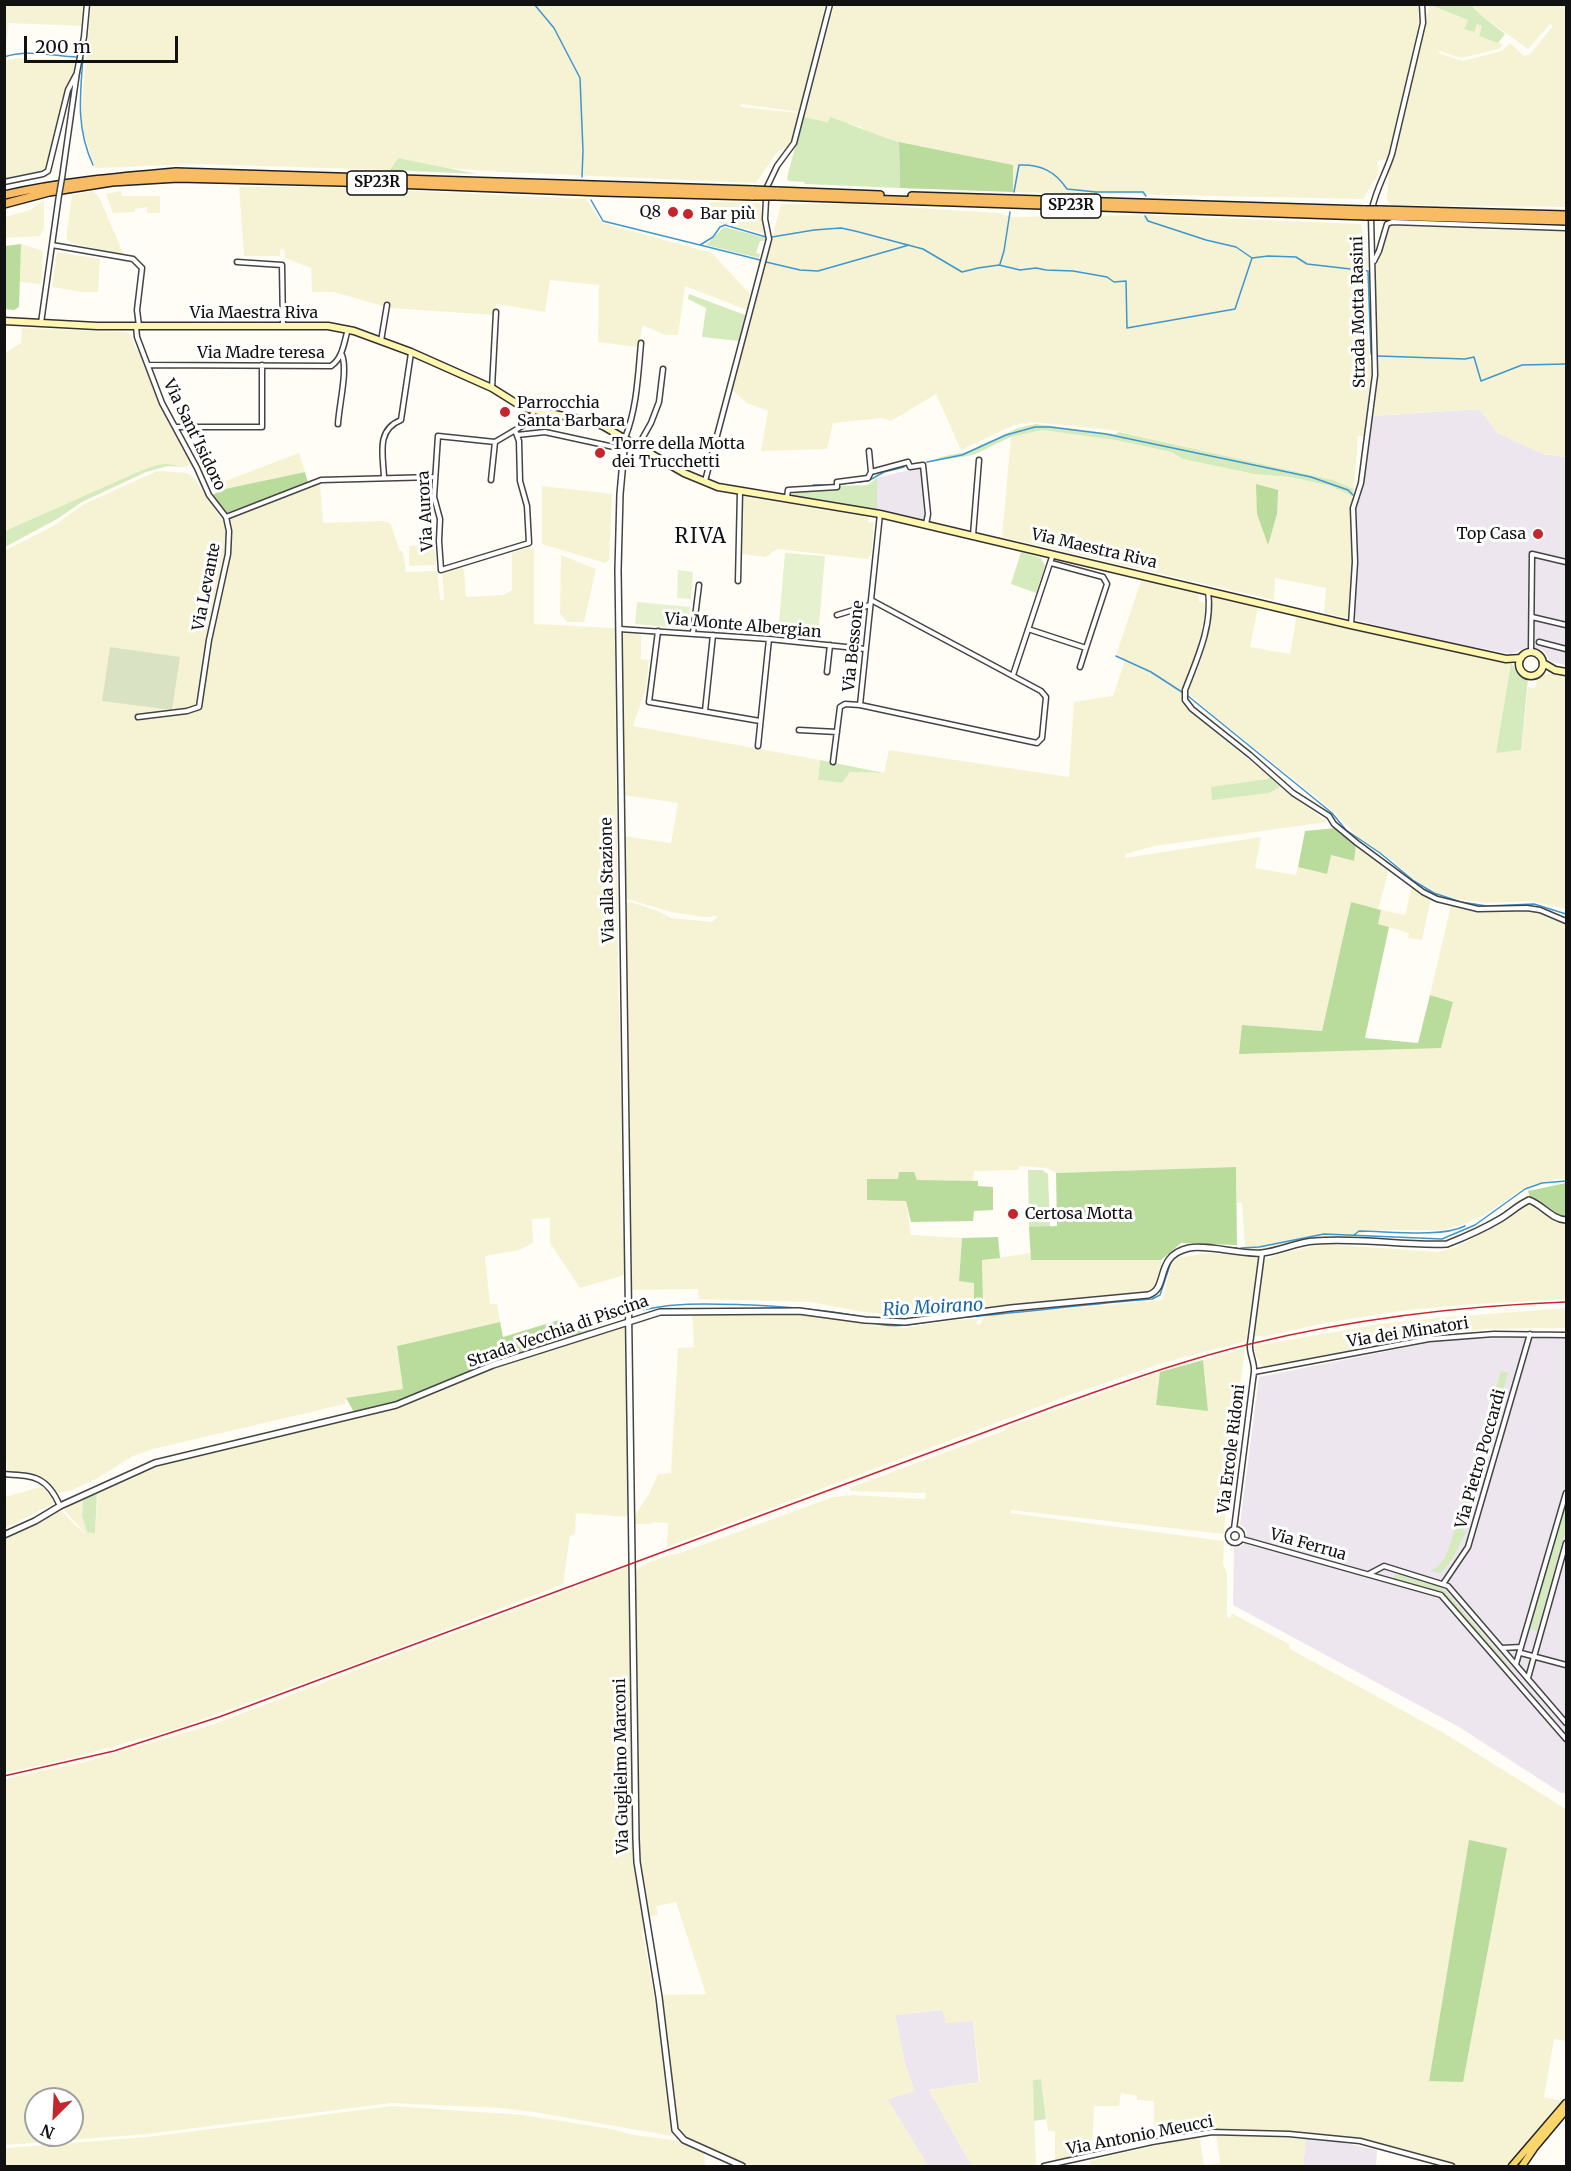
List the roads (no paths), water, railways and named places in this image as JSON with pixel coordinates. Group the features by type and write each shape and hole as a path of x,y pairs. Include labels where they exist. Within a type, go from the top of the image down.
{"highway":[{"name":"SP23R","path":"4,195 48,185 176,172 1366,213 1566,215"},
{"name":"SP23R","path":"4,204 49,192 112,182 178,178 593,192 753,193"},
{"name":"SP23R","path":"1379,213 1566,221"}],"main road":[{"name":"Via Maestra Riva","path":"4,321 137,326 328,326 348,329 411,352 492,388 510,400 534,411 589,421 684,473 705,482 926,524 1351,625 1520,662"},
{"path":"1555,670 1543,663 1538,654 1531,652 1520,662 1523,672 1529,675 1555,670 1566,672"},
{"path":"1540,672 1543,663"},
{"path":"1512,2166 1566,2103"},
{"path":"1522,2166 1566,2110"}],"street":[{"path":"41,323 87,4"},
{"path":"767,187 777,166 794,143 830,4"},
{"name":"Strada Motta Rasini","path":"1351,625 1354,562 1353,508 1361,483 1375,375 1373,262 1370,236 1372,207 1392,154 1423,23 1422,4"},
{"path":"4,182 48,171 68,90 77,72"},
{"path":"705,482 769,239 765,219 766,200"},
{"path":"1373,262 1379,251 1386,224 1392,222 1566,228"},
{"name":"Via Sant'Isidoro","path":"52,245 133,259 142,268 137,310 138,338 162,403 209,495 226,517"},
{"path":"237,262 282,265 283,326"},
{"path":"381,341 387,305"},
{"path":"492,388 496,312"},
{"name":"Via Madre teresa","path":"149,365 331,366 341,354 348,329"},
{"path":"625,439 631,424 637,390 641,343"},
{"path":"384,477 383,439 386,430 393,423 401,420 411,352"},
{"path":"338,424 345,362 341,354"},
{"path":"176,427 262,427 262,365"},
{"path":"638,446 659,402 663,369"},
{"path":"491,480 495,442 531,421 534,411"},
{"path":"515,430 517,435 545,432 623,448"},
{"name":"Via Aurora","path":"495,442 438,436 434,497 440,519 441,570 494,556 529,543 527,506 520,481 517,435"},
{"name":"Via alla Stazione","path":"625,439 618,570 628,1322"},
{"path":"868,451 871,472"},
{"path":"973,535 979,460"},
{"name":"Via Maestra Riva","path":"787,497 788,490 837,487 837,482 868,478 871,472 908,462 910,467 923,465 928,514 926,524"},
{"path":"226,517 321,480 435,477"},
{"path":"738,581 740,490"},
{"name":"Via Bessone","path":"833,762 842,705 860,705 880,514"},
{"name":"Via Levante","path":"138,717 187,711 199,707 209,640 228,555 229,531 226,517"},
{"path":"1013,675 1053,554"},
{"path":"1531,652 1532,554 1566,562"},
{"path":"1051,564 1103,577 1107,584 1080,667"},
{"path":"693,633 699,585"},
{"path":"1208,590 1209,614 1185,690 1185,700 1192,709 1293,793 1329,816 1334,824 1357,843 1423,892 1437,899 1464,906 1494,910 1527,908 1540,910 1566,921"},
{"path":"837,615 870,602 1041,690 1046,697 1042,738 1036,743 860,705"},
{"path":"1532,617 1566,625"},
{"name":"Via Monte Albergian","path":"619,629 769,639 865,649"},
{"path":"1028,629 1086,648"},
{"path":"658,631 649,702 760,721"},
{"path":"705,711 713,635"},
{"path":"758,746 769,639"},
{"path":"1539,642 1566,649"},
{"path":"827,672 830,645"},
{"path":"800,730 837,732"},
{"name":"Strada Vecchia di Piscina","path":"4,1535 35,1521 60,1506 154,1463 396,1405 494,1365 660,1312 799,1311 865,1320 915,1321 1001,1309 1154,1294 1159,1289 1163,1269 1173,1253 1191,1247 1262,1253 1314,1241 1447,1244 1502,1218 1519,1204 1528,1200 1540,1204 1558,1219 1566,1220"},
{"name":"Via Ercole Ridoni","path":"1234,1529 1255,1364 1249,1352 1262,1253"},
{"name":"Via Guglielmo Marconi","path":"628,1322 637,1862 659,1997 675,2130 684,2140 742,2166"},
{"name":"Via Pietro Poccardi","path":"1443,1584 1468,1547 1530,1334"},
{"name":"Via dei Minatori","path":"1254,1372 1429,1339 1465,1335 1566,1335"},
{"path":"4,1474 36,1477 46,1484 60,1506"},
{"path":"1516,1664 1566,1492"},
{"path":"1234,1529 1240,1532 1242,1539 1234,1544 1228,1541 1228,1532 1234,1529"},
{"name":"Via Ferrua","path":"1242,1539 1441,1595 1566,1739"},
{"path":"1528,1678 1566,1543"},
{"path":"1368,1575 1384,1566 1448,1586 1566,1723"},
{"path":"1502,1648 1522,1647"},
{"path":"1521,1653 1566,1665"},
{"path":"1513,1678 1522,1670"},
{"name":"Via Antonio Meucci","path":"1044,2166 1152,2142 1212,2132 1289,2134 1360,2141 1452,2166"}],"waterway":[{"path":"534,4 554,28 580,78 582,177"},
{"path":"4,57 21,53 76,57"},
{"path":"83,58 80,112 84,138 93,165"},
{"path":"1014,192 1019,165 1027,165 1040,167 1052,173 1067,189 1096,192 1143,192 1146,196"},
{"path":"591,200 603,221 700,245 713,237 720,227 725,225 766,237"},
{"path":"1000,264 1010,212"},
{"path":"1145,216 1148,221 1236,247 1252,258 1296,257 1307,264 1368,271 1371,354"},
{"path":"772,237 841,228 923,249 962,272 999,265 1020,270 1036,268 1073,271 1107,277 1114,282 1126,281 1127,328 1235,309 1252,258"},
{"path":"700,245 760,260"},
{"path":"766,262 800,270 818,271 909,245"},
{"path":"1378,356 1465,359 1474,357 1481,381 1522,365 1566,364"},
{"path":"927,462 962,455 1006,435 1035,427 1050,427 1106,434 1311,477 1348,490 1353,495"},
{"path":"912,465 919,463"},
{"path":"840,484 868,481 884,472 904,467"},
{"path":"813,485 832,485"},
{"path":"1116,656 1151,672 1188,696 1332,813 1346,830 1380,853 1414,881 1434,893 1461,902 1487,906 1534,904 1566,914"},
{"name":"Rio Moirano","path":"1241,1248 1259,1247 1324,1234 1442,1239 1475,1225 1525,1189 1542,1183 1566,1181"},
{"path":"1354,1235 1359,1231 1442,1232 1465,1226"},
{"path":"1179,1248 1195,1245"},
{"path":"1220,1247 1237,1248"},
{"name":"Rio Moirano","path":"870,1322 891,1326 912,1325 955,1318 1152,1299 1160,1295 1171,1262"},
{"name":"Rio Moirano","path":"631,1313 676,1305 722,1304 810,1309 868,1318"},
{"name":"Rio Moirano","path":"609,1321 625,1315"}],"railway":[{"path":"4,1776 114,1751 219,1717 1058,1405 1201,1357 1289,1335 1367,1321 1447,1310 1566,1302"}],"place":[{"name":"Q8","path":"673,212"},
{"name":"Bar più","path":"688,214"},
{"name":"Parrocchia Santa Barbara","path":"505,412"},
{"name":"Torre della Motta dei Trucchetti","path":"600,453"},
{"name":"Top Casa","path":"1538,534"},
{"name":"Certosa Motta","path":"1013,1214"}],"district":[{"name":"RIVA","path":"701,537"}]}
